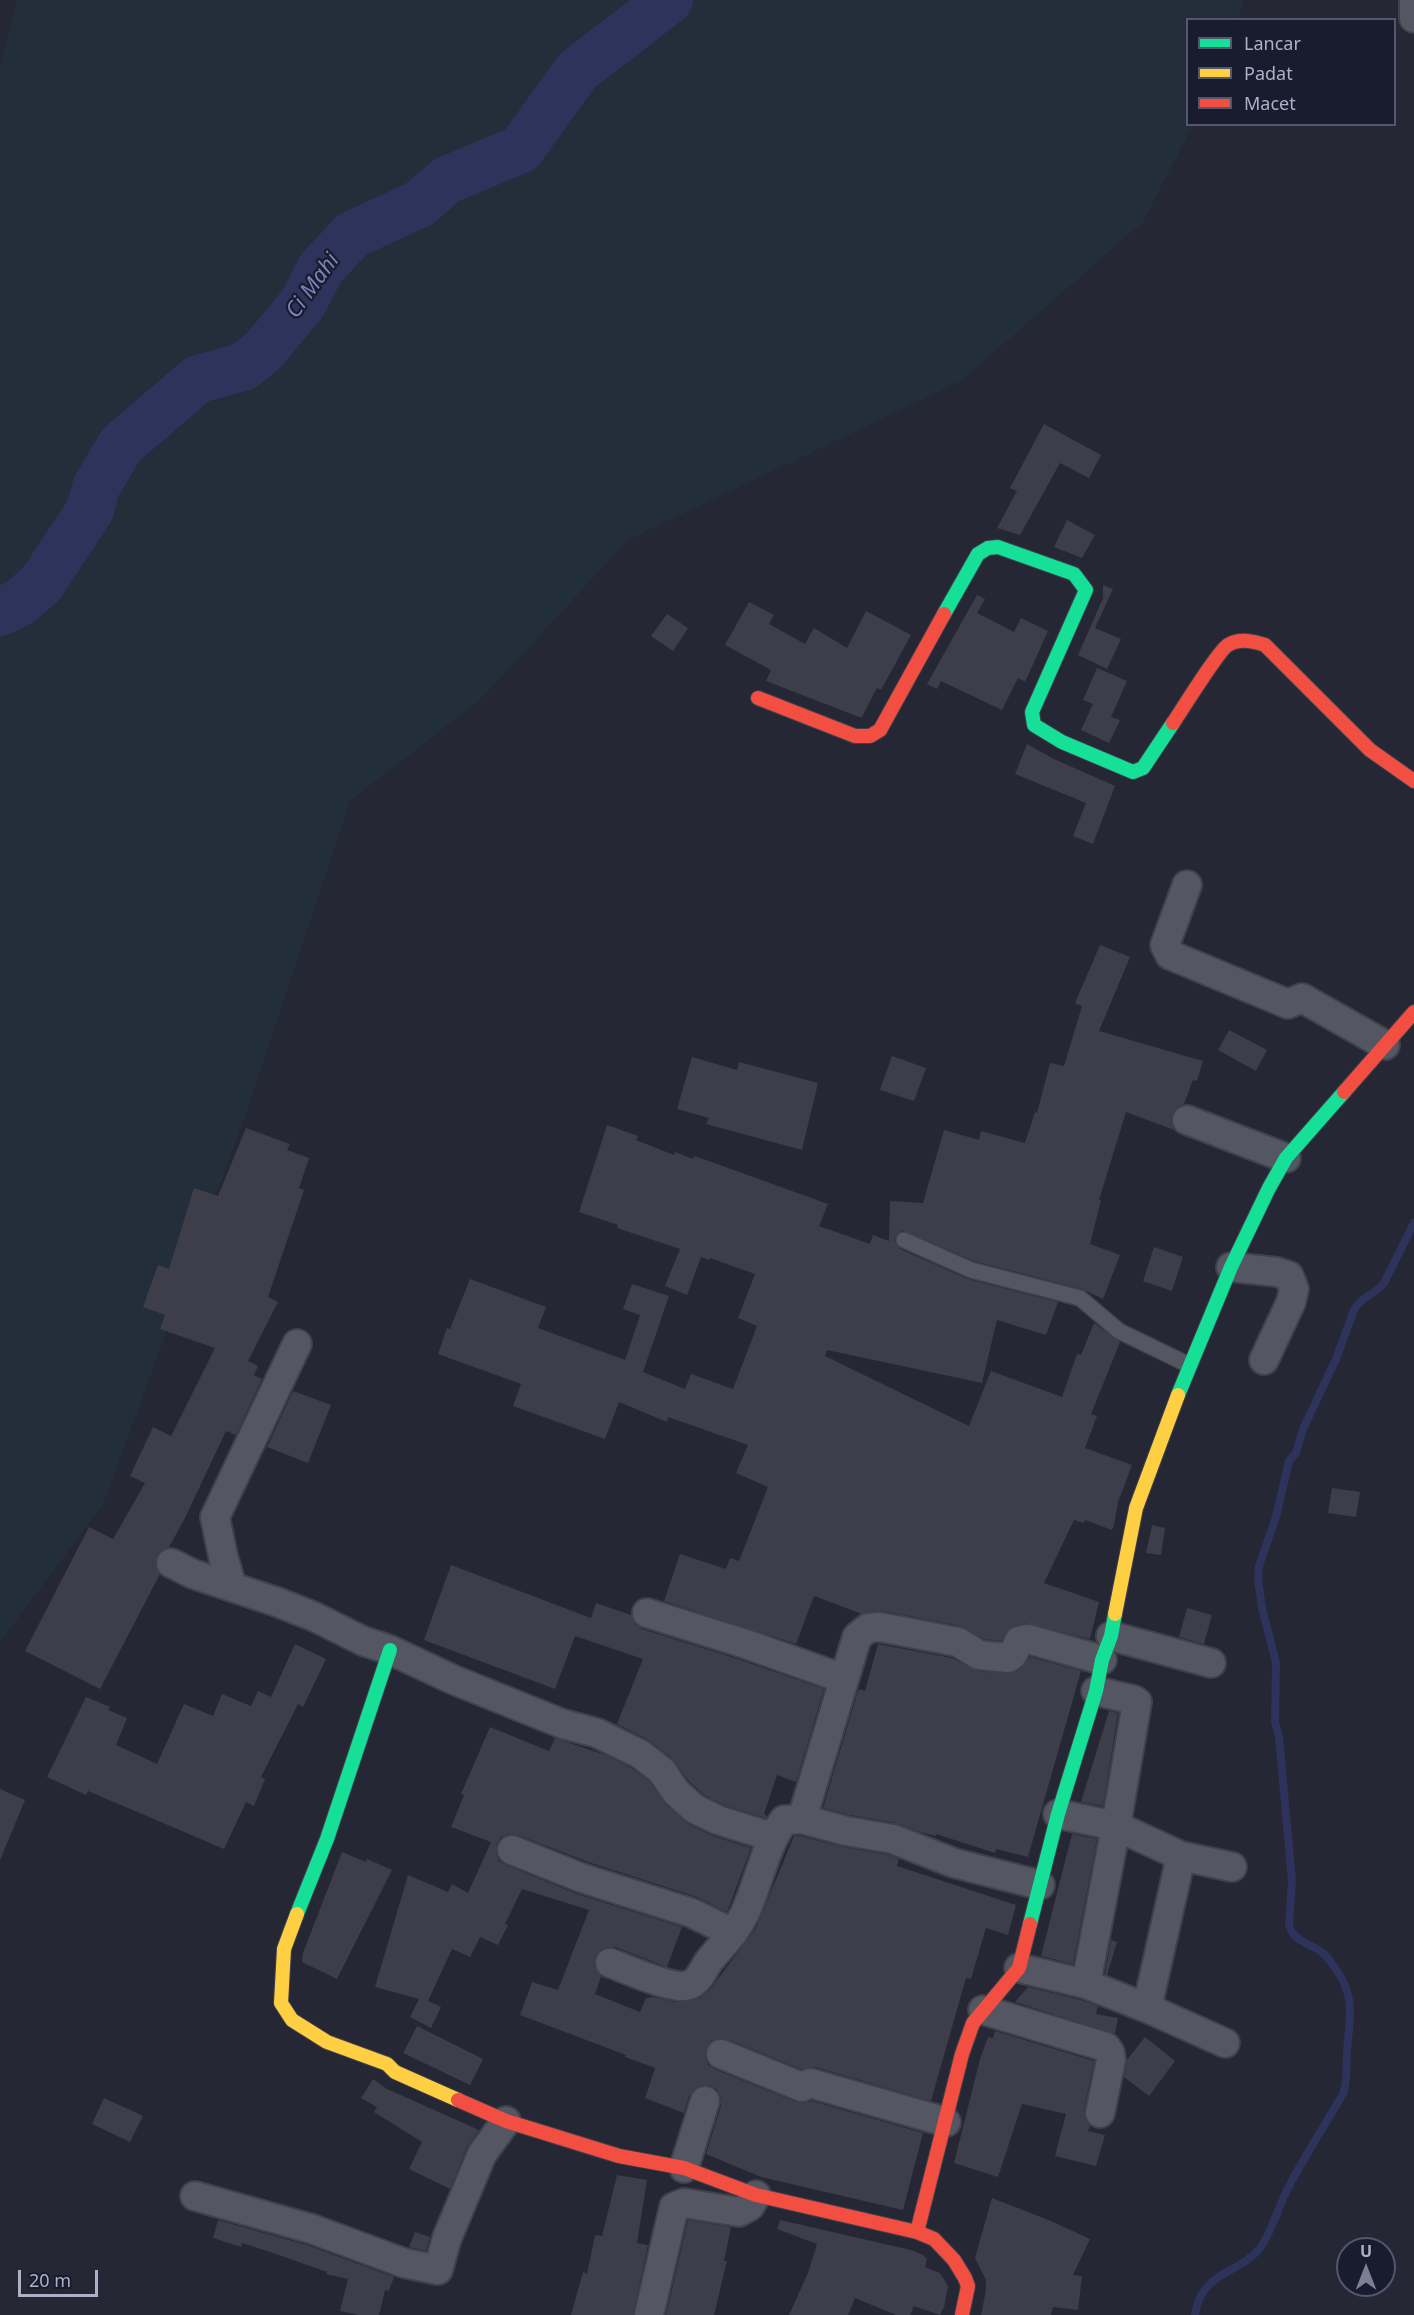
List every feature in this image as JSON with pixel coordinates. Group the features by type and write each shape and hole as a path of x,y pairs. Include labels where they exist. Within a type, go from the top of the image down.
{"street":[{"path":"1414,2 1414,18"},
{"path":"758,698 855,736 870,736 880,730 978,554 988,548 998,547 1074,574 1086,590 1032,712 1035,727 1049,735 1125,770 1133,772 1143,768 1225,646 1237,640 1251,640 1265,645 1370,750 1414,781"},
{"path":"1187,885 1165,945 1170,955 1288,1004 1302,998 1385,1045"},
{"path":"917,2232 962,2054 973,2023 1019,1968 1058,1814 1107,1648 1136,1508 1189,1365 1231,1267 1286,1158 1414,1012"},
{"path":"1187,1120 1286,1158"},
{"path":"1231,1267 1277,1272 1289,1276 1294,1289 1291,1302 1264,1360"},
{"path":"232,1587 215,1518 297,1344"},
{"path":"171,1563 315,1617 363,1641 390,1650 454,1680 563,1724 597,1733 640,1754 662,1771 676,1792 695,1809 718,1820 772,1837"},
{"path":"647,1613 746,1644 844,1679"},
{"path":"802,1819 857,1637 868,1628 880,1627 958,1642 979,1655 991,1658 1008,1658 1013,1654 1019,1641 1028,1639 1211,1663"},
{"path":"390,1650 327,1839 284,1949 281,2003 292,2020 327,2042 387,2064 395,2072 506,2121 619,2156 684,2168 756,2195 917,2232 934,2239 954,2260 965,2277 968,2286 962,2315"},
{"path":"1086,1984 1137,1702 1096,1691"},
{"path":"1058,1814 1116,1826 1181,1856 1232,1868"},
{"path":"609,1963 672,1985 684,1986 698,1979 708,1962 733,1933 745,1914 772,1837 784,1820 802,1819 846,1831 893,1839 954,1863 1040,1885"},
{"path":"512,1850 582,1878 692,1913 733,1933"},
{"path":"1147,2008 1181,1856"},
{"path":"1019,1968 1086,1984 1225,2043"},
{"path":"983,2010 1106,2047 1111,2060 1100,2113"},
{"path":"721,2054 802,2087 810,2083 946,2121"},
{"path":"684,2168 705,2101"},
{"path":"195,2196 312,2229 404,2263 438,2270 447,2238 482,2154 506,2121"},
{"path":"649,2315 674,2207 684,2203 739,2212 750,2206 756,2195"}],"lane":[{"path":"904,1240 971,1270 1080,1298 1119,1331 1189,1365"}],"shaded area":[{"path":"17,0 1245,0 1237,18 1186,18 1186,126 1192,126 1143,222 961,381 628,540 480,700 350,801 242,1125 103,1505 0,1642 0,66"}],"building":[{"path":"1044,424 1101,455 1089,478 1060,463 1020,535 997,528 1017,491 1010,488"},
{"path":"1067,520 1095,535 1082,558 1054,547"},
{"path":"1103,585 1113,589 1095,628 1121,639 1107,669 1078,655 1103,598"},
{"path":"977,595 985,599 977,613 1014,632 1021,618 1048,631 1025,682 1018,678 1002,710 941,681 937,689 927,684"},
{"path":"749,602 774,615 769,624 805,644 814,628 847,648 866,611 911,635 881,690 877,688 862,717 859,717 766,681 771,670 725,645"},
{"path":"667,614 688,628 673,651 651,636"},
{"path":"1097,668 1127,681 1111,717 1120,720 1109,743 1081,730 1093,704 1083,700"},
{"path":"1027,744 1054,759 1115,786 1093,844 1073,836 1086,803 1015,774"},
{"path":"1100,945 1130,957 1099,1031 1203,1061 1197,1081 1193,1080 1184,1104 1177,1107 1172,1114 1171,1122 1174,1130 1126,1112 1099,1200 1101,1200 1090,1244 1120,1255 1103,1299 1082,1289 974,1261 902,1230 894,1240 900,1249 968,1279 1058,1302 1046,1335 997,1320 982,1383 827,1350 825,1356 969,1426 991,1371 1062,1397 1077,1354 1081,1355 1094,1323 1120,1342 1091,1414 1097,1416 1085,1448 1132,1465 1118,1502 1114,1525 1112,1530 1085,1520 1084,1523 1074,1520 1044,1583 1099,1602 1090,1639 1025,1623 1009,1628 1001,1641 984,1639 961,1626 883,1611 862,1614 814,1596 796,1644 664,1601 680,1554 726,1569 730,1558 739,1561 768,1487 736,1473 748,1445 668,1417 667,1422 619,1402 605,1439 513,1406 521,1384 438,1354 447,1328 450,1329 470,1279 546,1307 538,1328 625,1360 640,1315 623,1309 632,1284 669,1296 643,1372 685,1389 691,1374 733,1389 757,1326 738,1318 755,1274 701,1257 687,1295 665,1286 680,1249 617,1228 618,1225 579,1212 607,1125 638,1136 636,1140 674,1155 675,1152 693,1159 695,1156 828,1204 819,1226 870,1244 873,1235 889,1241 890,1201 923,1203 944,1130 979,1140 981,1131 1025,1143 1035,1112 1037,1113 1050,1063 1064,1066 1082,1006 1075,1003"},
{"path":"1229,1030 1267,1050 1256,1071 1218,1050"},
{"path":"892,1056 926,1068 914,1101 880,1090"},
{"path":"692,1057 737,1070 739,1062 818,1083 802,1150 706,1124 709,1118 677,1109"},
{"path":"246,1128 290,1144 287,1150 309,1158 299,1188 304,1190 268,1297 278,1302 248,1361 258,1366 254,1375 262,1379 236,1435 226,1431 169,1547 161,1550 157,1555 155,1565 160,1574 100,1689 25,1651 89,1527 113,1539 145,1483 130,1476 153,1427 171,1436 215,1348 160,1329 165,1315 143,1307 158,1265 169,1269 194,1188 218,1196"},
{"path":"1154,1247 1183,1257 1172,1291 1143,1281"},
{"path":"293,1391 331,1405 308,1463 267,1447"},
{"path":"1332,1488 1360,1492 1356,1517 1328,1513"},
{"path":"1152,1525 1165,1528 1161,1555 1146,1553"},
{"path":"451,1565 591,1618 596,1603 631,1615 635,1624 642,1629 824,1689 796,1782 777,1775 764,1814 766,1818 724,1805 704,1795 689,1781 672,1758 647,1739 617,1724 643,1659 575,1636 555,1689 424,1640"},
{"path":"1187,1608 1212,1615 1204,1644 1179,1637"},
{"path":"295,1644 326,1659 303,1707 298,1704 261,1777 265,1779 254,1806 246,1802 224,1849 88,1791 86,1795 47,1777 86,1697 110,1707 108,1710 127,1718 116,1745 157,1764 184,1704 213,1716 222,1694 251,1706 258,1691 271,1697"},
{"path":"878,1644 952,1658 977,1671 1007,1674 1018,1671 1030,1657 1081,1671 1028,1857 996,1849 995,1853 896,1823 823,1808 858,1691 860,1689 865,1691"},
{"path":"1109,1711 1118,1713 1103,1806 1081,1802"},
{"path":"490,1727 549,1751 555,1738 605,1755 631,1768 650,1782 665,1804 688,1824 713,1836 751,1848 727,1912 697,1897 588,1862 518,1835 509,1834 501,1837 497,1843 496,1853 499,1861 506,1865 577,1894 682,1927 667,1967 615,1947 600,1950 595,1957 594,1966 601,1977 595,1994 640,2012 646,1998 687,2002 700,1998 709,1991 756,1928 794,1836 889,1855 899,1859 897,1866 1016,1905 1008,1935 986,1928 971,1979 966,1978 931,2101 815,2067 801,2069 727,2039 719,2038 711,2041 706,2048 705,2057 708,2065 714,2069 796,2102 812,2101 923,2133 903,2210 761,2177 706,2154 721,2106 721,2097 717,2089 709,2085 702,2085 694,2089 689,2096 684,2113 645,2098 655,2068 520,2015 532,1982 558,1990 589,1910 522,1889 505,1924 508,1925 498,1945 480,1937 470,1957 452,1949 428,2001 441,2007 431,2028 410,2017 419,1999 375,1987 408,1875 448,1892 452,1884 468,1893 491,1842 451,1827 464,1795 461,1794"},
{"path":"0,1789 25,1800 0,1860"},
{"path":"1072,1834 1097,1839 1073,1964 1041,1956"},
{"path":"342,1852 366,1862 367,1859 392,1870 337,1979 302,1962 303,1953"},
{"path":"1111,1940 1117,1942 1107,1975 1105,1974"},
{"path":"1028,1987 1098,2006 1096,2014 1118,2018 1115,2034 1015,2002"},
{"path":"417,2026 483,2059 470,2085 403,2053"},
{"path":"995,2031 1094,2061 1084,2110 1085,2119 1090,2126 1088,2131 1105,2135 1096,2166 1055,2156 1066,2114 1022,2104 998,2177 954,2163 980,2059 988,2037 993,2038"},
{"path":"1145,2037 1175,2061 1149,2096 1124,2077 1127,2060"},
{"path":"373,2079 387,2089 479,2130 467,2147 450,2189 409,2169 422,2142 374,2112 377,2107 361,2098"},
{"path":"104,2098 143,2116 130,2142 92,2124"},
{"path":"617,2175 647,2180 637,2243 648,2245 633,2315 571,2315 583,2272 587,2274 595,2235 602,2236"},
{"path":"992,2198 1090,2239 1073,2275 1082,2276 1078,2310 1053,2307 1051,2315 981,2315 986,2280 975,2258"},
{"path":"218,2220 307,2245 394,2277 389,2291 385,2290 379,2315 359,2315 340,2311 348,2279 326,2274 327,2272 242,2243 241,2247 213,2238"},
{"path":"688,2220 731,2227 724,2261 727,2261 714,2315 666,2315"},
{"path":"780,2220 911,2250 923,2255 927,2259 925,2267 940,2273 948,2286 944,2308 940,2315 914,2306 910,2315 896,2315 855,2298 848,2315 789,2315 808,2273 817,2244 777,2229"},
{"path":"415,2232 430,2237 426,2251 409,2247"}],"waterway":[{"name":"Ci Mahi","path":"0,612 20,602 41,584 90,510 96,487 121,445 198,379 243,367 264,350 303,303 321,268 352,235 419,204 447,180 521,149 577,71 669,0"},
{"path":"1195,2315 1199,2301 1212,2282 1251,2257 1264,2242 1287,2190 1345,2089 1350,2019 1346,1989 1327,1957 1295,1936 1289,1925 1292,1881 1279,1737 1275,1722 1276,1663 1262,1608 1258,1579 1259,1566 1276,1517 1289,1461 1296,1453 1303,1429 1336,1359 1354,1310 1360,1302 1384,1283 1414,1223"}],"traffic: fast":[{"path":"944,614 978,554 988,548 998,547 1074,574 1086,590 1032,712 1034,725 1062,742 1133,772 1143,768 1173,723"},
{"path":"1178,1395 1231,1267 1269,1188 1286,1158 1344,1092"},
{"path":"1030,1924 1058,1814 1096,1691 1115,1614"},
{"path":"297,1914 327,1839 390,1650"}],"traffic: slow":[{"path":"1115,1614 1136,1508 1178,1395"},
{"path":"297,1914 284,1949 281,2003 292,2020 327,2042 387,2064 395,2072 458,2100"}],"traffic: jam":[{"path":"758,698 855,736 870,736 880,730 944,614"},
{"path":"1173,723 1223,649 1237,641 1256,642 1265,645 1370,750 1414,781"},
{"path":"1344,1092 1414,1012"},
{"path":"962,2315 968,2286 965,2278 954,2260 934,2239 917,2232 962,2054 973,2023 1019,1968 1030,1924"},
{"path":"458,2100 506,2121 619,2156 684,2168 756,2195 917,2232"}]}
